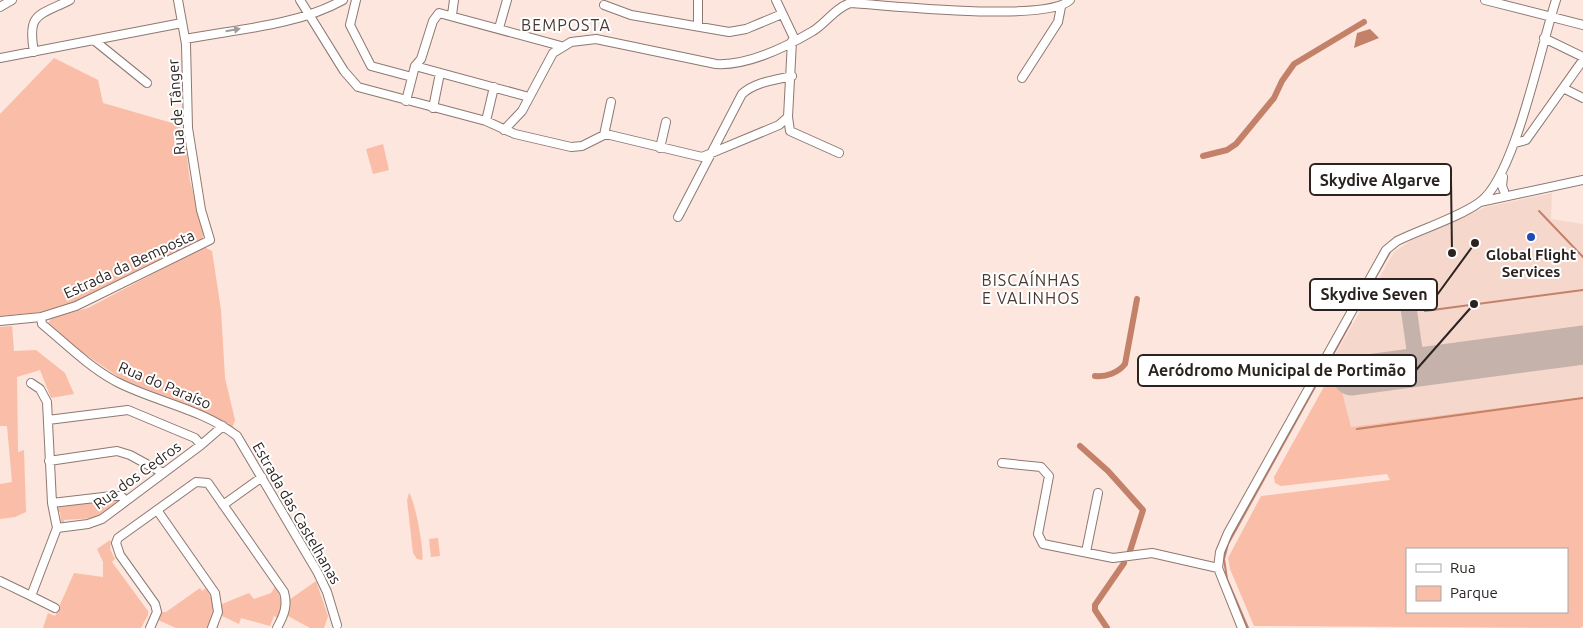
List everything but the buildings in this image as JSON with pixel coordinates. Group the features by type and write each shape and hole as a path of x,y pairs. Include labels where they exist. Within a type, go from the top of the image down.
{"street":[{"path":"0,7 12,0"},
{"path":"34,52 30,31 35,20 70,0"},
{"name":"Rua de Tânger","path":"178,0 185,39 188,128 202,210 210,240"},
{"path":"300,0 344,71 358,87 486,121 504,130 577,148 604,135 702,157 711,155 779,125 788,117"},
{"path":"185,39 309,15 343,0"},
{"path":"356,0 350,25 371,66 412,78"},
{"path":"499,28 507,0"},
{"path":"698,0 698,26"},
{"path":"776,0 793,41 788,117 790,131 839,153"},
{"path":"504,130 522,111 546,62 561,46 584,39 596,39 726,64 752,60 793,41 814,30 841,6 850,3 965,11 1061,7 1070,0"},
{"path":"1485,0 1583,25"},
{"path":"1480,202 1493,188 1515,142 1556,0"},
{"path":"452,15 455,1"},
{"path":"604,5 631,15 737,32 782,14"},
{"path":"1022,78 1058,22 1061,7"},
{"path":"406,101 415,66 425,50 436,16 443,13 561,46"},
{"path":"0,58 182,23"},
{"path":"1515,142 1526,140 1583,58 1544,38"},
{"path":"95,41 147,83"},
{"path":"415,66 529,97"},
{"path":"433,108 440,73"},
{"path":"678,217 742,94 749,88 792,76"},
{"path":"486,121 494,87"},
{"path":"1563,88 1583,98"},
{"path":"604,135 611,102"},
{"path":"660,148 666,122"},
{"path":"1504,194 1502,182 1505,166"},
{"path":"1493,188 1504,194 1514,196 1583,180"},
{"path":"1242,628 1218,568 1220,552 1228,533 1386,250 1397,241 1480,202 1504,194"},
{"name":"Estrada da Bemposta","path":"0,321 41,318 95,298 210,240"},
{"name":"Rua do Paraíso","path":"41,318 42,324 85,361 116,381 223,426 237,436"},
{"path":"31,383 35,384 44,396 48,420 52,503 57,528 31,596"},
{"path":"48,420 132,410 195,438 201,445"},
{"name":"Rua dos Cedros","path":"57,528 95,523 201,445 223,426"},
{"name":"Estrada das Castelhanas","path":"237,436 318,573 327,592 338,627"},
{"path":"49,461 117,452 153,466 163,473"},
{"path":"1002,463 1041,467 1049,476 1049,484 1039,526 1039,540 1043,544 1113,558 1152,553 1218,568"},
{"path":"223,505 262,477"},
{"path":"150,628 157,612 154,604 120,555 116,543 118,538 196,482 203,482 208,484 284,592 287,602 285,614 278,628"},
{"path":"52,503 112,496 121,496 126,501"},
{"path":"1086,552 1100,496"},
{"path":"157,510 215,593 218,612 212,628"},
{"path":"0,581 55,608"}],"shaded area":[{"path":"1370,29 1379,38 1354,48 1357,33"},
{"path":"1552,193 1551,219 1583,224 1583,397 1351,427 1334,357 1394,252 1415,238 1486,207"}],"green space":[{"path":"54,58 98,80 103,103 179,125 184,135 190,181 204,233 202,239 195,244 76,303 41,312 0,316 0,114"},
{"path":"383,144 389,170 373,174 366,149"},
{"path":"204,247 212,251 221,310 225,378 235,420 232,428 195,408 123,380 79,350 48,324 51,318 88,308"},
{"path":"12,326 14,351 36,350 65,373 74,394 51,398 40,370 17,377 18,452 24,450 26,512 15,517 0,519 0,484 12,482 7,426 0,426 0,327"},
{"path":"1337,371 1351,427 1583,397 1583,626 1580,628 1254,626 1230,569 1228,558 1261,496 1390,480 1387,474 1281,486 1275,483 1274,477 1331,374"},
{"path":"409,493 419,527 422,560 417,559 413,553 407,500"},
{"path":"101,500 116,500 118,502 95,518 64,520 64,522 61,522 60,512 57,512 56,508"},
{"path":"438,538 440,556 431,557 429,539"},
{"path":"110,540 110,549 115,559 112,562 148,611 148,615 141,628 43,628 48,613 55,616 74,573 103,577 103,562 97,549"},
{"path":"316,581 328,616 324,628 310,628 288,616 289,600"},
{"path":"275,587 281,602 281,610 278,618 274,616 270,626 241,618 239,624 220,615 222,604 249,593 254,599 271,593"},
{"path":"200,588 202,591 206,588 213,608 208,628 176,628 158,620 160,612 166,612"}],"waterway":[{"path":"1203,156 1227,150 1236,144 1274,98 1282,81 1294,64 1364,22"},
{"path":"1539,211 1583,257"},
{"path":"1356,311 1390,252"},
{"path":"1425,311 1583,290"},
{"path":"1095,376 1112,374 1125,364 1137,299"},
{"path":"1248,628 1227,579 1224,559 1228,544 1351,322"},
{"path":"1357,429 1583,398"},
{"path":"1080,446 1108,471 1143,510 1130,551"},
{"path":"1107,628 1095,610 1095,605 1124,563"}],"taxiway":[{"path":"1408,304 1416,360 1410,368"}],"runway":[{"path":"1352,376 1583,345"}],"place":[{"name":"Global Flight Services","path":"1531,237"},
{"name":"Skydive Seven","path":"1475,243"},
{"name":"Skydive Algarve","path":"1452,253"},
{"name":"Aeródromo Municipal de Portimão","path":"1474,304"}],"district":[{"name":"BEMPOSTA","path":"566,25"},
{"name":"BISCAÍNHAS E VALINHOS","path":"1031,289"}]}
